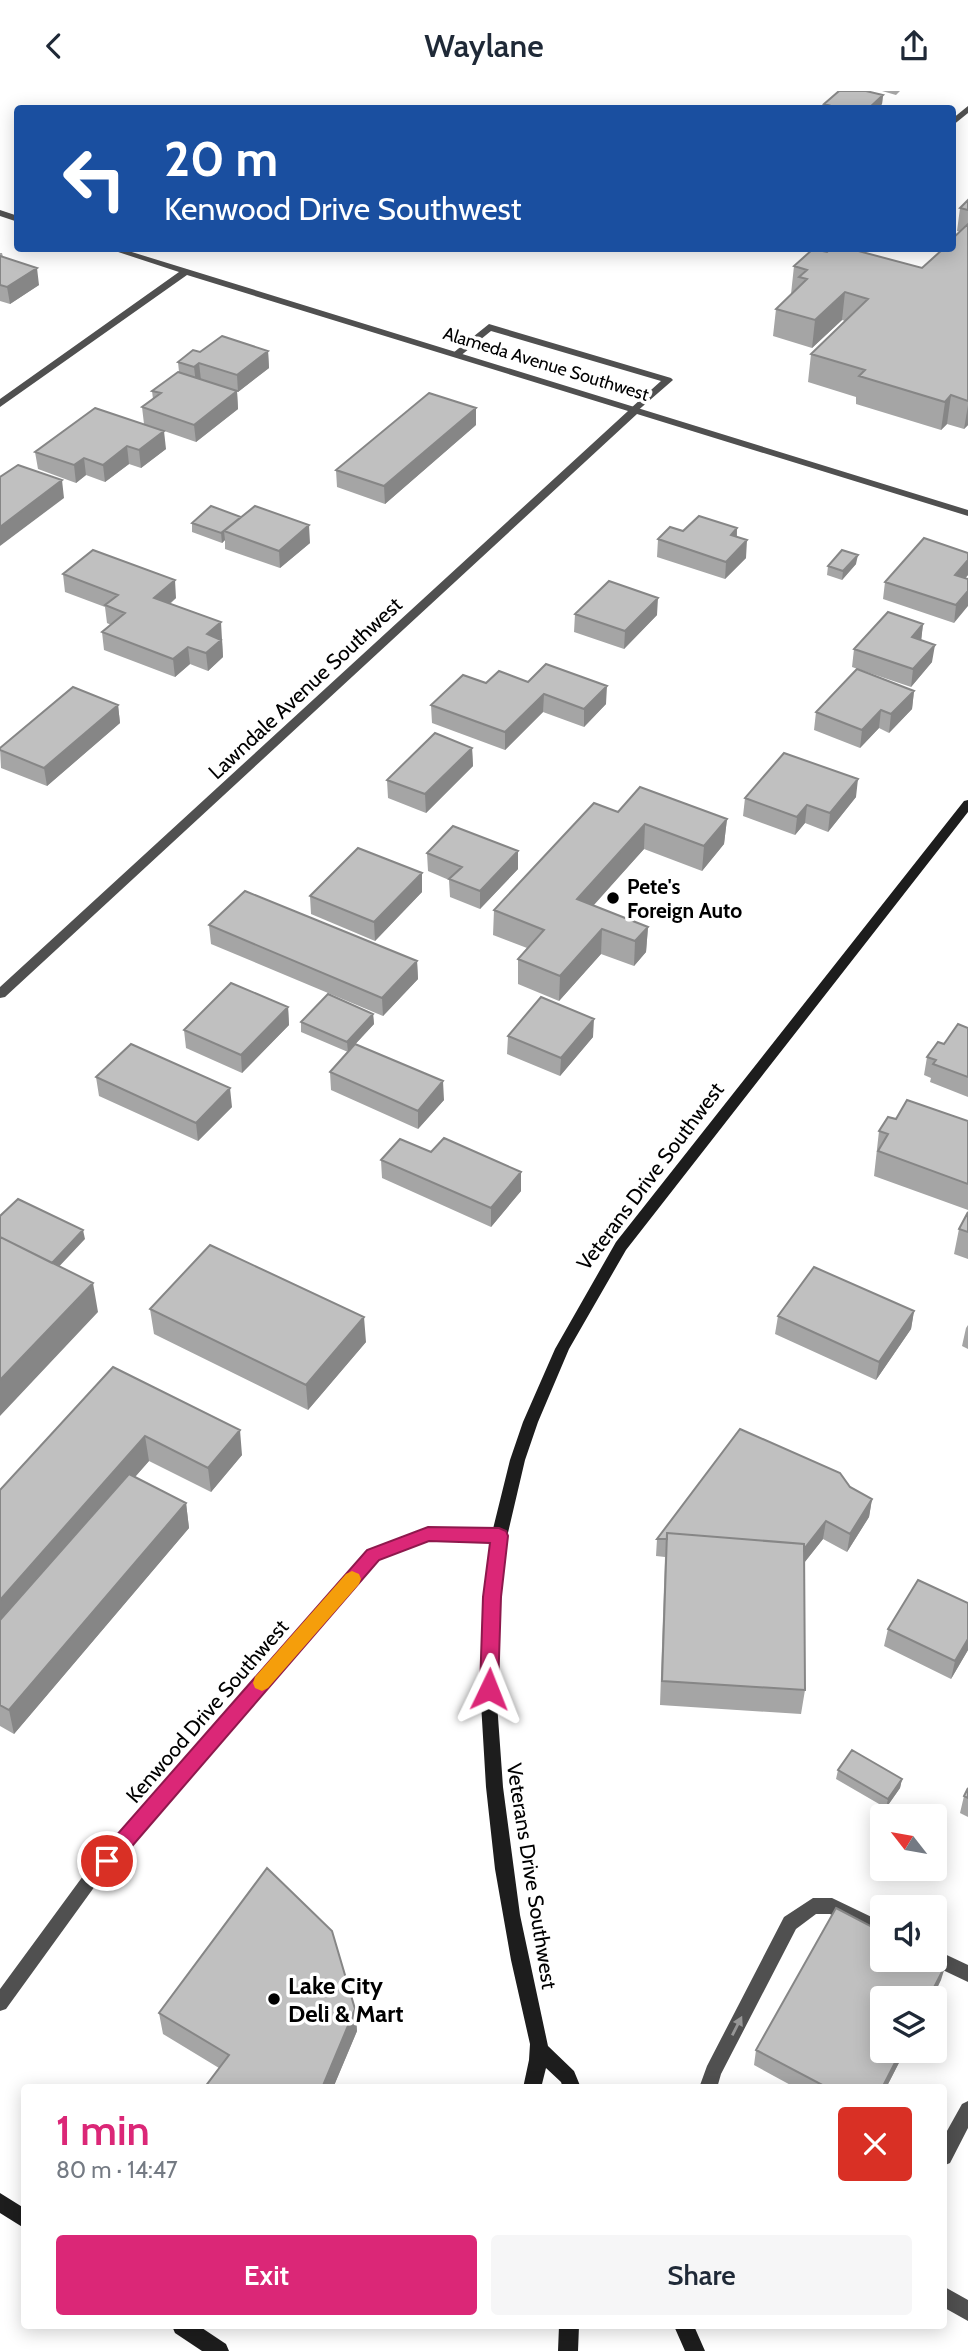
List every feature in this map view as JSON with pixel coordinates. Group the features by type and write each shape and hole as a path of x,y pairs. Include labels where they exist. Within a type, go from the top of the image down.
{"street":[{"name":"Alameda Avenue Southwest","path":"124,252 968,513"},
{"path":"0,404 186,271"},
{"name":"Lawndale Avenue Southwest","path":"0,994 667,380 489,327 456,355"},
{"name":"Veterans Drive Southwest","path":"533,2084 539,2050 510,1911 493,1788 489,1689 492,1597 499,1536 524,1441 555,1361 594,1287 621,1246 968,804"},
{"name":"Kenwood Drive Southwest","path":"0,2003 89,1881 373,1555 428,1534 499,1536"},
{"path":"709,2084 790,1923 813,1906 832,1906 870,1925"},
{"path":"947,1964 968,1974"},
{"path":"539,2050 568,2077 571,2084"},
{"path":"947,2149 968,2110"},
{"path":"0,2202 21,2216"},
{"path":"947,2298 968,2311"},
{"path":"186,2329 219,2351"},
{"path":"568,2351 569,2329"},
{"path":"685,2329 695,2351"}],"building":[{"path":"839,91 866,91 883,95 872,105 824,104"},
{"path":"968,200 968,210 960,208"},
{"path":"968,224 968,401 951,395 945,402 859,376 865,370 811,354 868,299 845,292 815,320 776,309 807,279 799,277 807,270 794,266 810,252 862,252 922,268 940,252 956,252 956,235"},
{"path":"0,256 37,268 7,287 0,285"},
{"path":"222,336 268,351 237,375 199,363 194,367 178,362 193,350 200,352"},
{"path":"178,372 237,391 194,425 142,407 161,393 152,391"},
{"path":"429,393 476,408 384,486 336,470"},
{"path":"95,408 164,431 139,450 127,446 103,465 84,458 74,465 35,452"},
{"path":"18,465 62,480 0,527 0,477"},
{"path":"211,506 241,517 221,533 192,523"},
{"path":"255,506 309,525 279,551 224,531"},
{"path":"699,516 737,528 731,535 747,540 726,562 658,539 670,527 683,531"},
{"path":"924,538 968,553 968,560 955,575 968,579 968,591 956,605 885,582"},
{"path":"93,550 175,580 154,598 221,622 207,634 221,640 206,653 188,647 173,659 102,632 125,613 105,605 118,595 63,574"},
{"path":"842,550 858,555 843,571 828,566"},
{"path":"609,581 658,598 625,631 575,614"},
{"path":"888,612 923,624 912,637 935,645 913,669 854,649"},
{"path":"546,664 607,686 584,709 544,694 505,732 431,705 463,675 486,683 499,671 528,682"},
{"path":"857,669 914,691 891,714 881,710 862,730 816,712"},
{"path":"73,687 118,705 44,768 0,750 0,748"},
{"path":"435,733 472,748 425,794 387,780"},
{"path":"784,753 858,779 830,813 807,805 797,817 745,798"},
{"path":"640,787 727,819 704,846 645,824 577,899 648,927 635,941 602,929 560,976 518,959 544,930 494,910 594,803 618,812"},
{"path":"453,826 518,851 480,891 449,879 462,867 427,853"},
{"path":"358,848 422,873 374,922 310,896"},
{"path":"245,891 417,961 382,998 209,925"},
{"path":"231,983 288,1007 241,1055 184,1030"},
{"path":"328,994 373,1014 347,1042 301,1022"},
{"path":"541,997 594,1019 561,1058 508,1036"},
{"path":"958,1024 968,1028 968,1077 933,1064 936,1060 927,1057 938,1042 944,1044"},
{"path":"131,1044 230,1088 196,1123 96,1077"},
{"path":"355,1044 443,1081 418,1111 330,1072"},
{"path":"907,1100 968,1121 968,1184 878,1151 888,1134 879,1131 888,1117 896,1119"},
{"path":"444,1138 521,1172 491,1208 381,1160 400,1139 431,1152"},
{"path":"18,1199 83,1230 52,1263 0,1237 0,1216"},
{"path":"968,1212 968,1232 959,1229"},
{"path":"0,1237 93,1283 0,1380"},
{"path":"210,1245 364,1317 306,1385 150,1309"},
{"path":"814,1267 914,1311 879,1362 778,1316"},
{"path":"113,1367 240,1430 208,1468 145,1436 0,1600 0,1490"},
{"path":"740,1429 840,1473 850,1487 872,1499 850,1534 826,1521 804,1549 804,1544 667,1533 667,1539 657,1539"},
{"path":"129,1474 186,1503 9,1710 0,1705 0,1620"},
{"path":"667,1533 804,1544 805,1690 662,1681"},
{"path":"918,1580 968,1603 968,1639 955,1661 888,1629"},
{"path":"852,1750 902,1779 888,1799 838,1770"},
{"path":"267,1868 332,1931 355,2009 324,2084 207,2084 229,2055 159,2013"},
{"path":"836,1908 870,1926 870,1972 942,1972 935,1986 870,1986 870,2063 895,2063 884,2084 820,2084 756,2050"}],"slow traffic":[{"path":"262,1683 352,1579"}],"place":[{"name":"Pete's Foreign Auto","path":"613,898"},
{"name":"Lake City Deli & Mart","path":"274,1999"}],"route":[{"path":"107,1861 373,1555 428,1534 447,1532 499,1536 492,1597 489,1689"}]}
